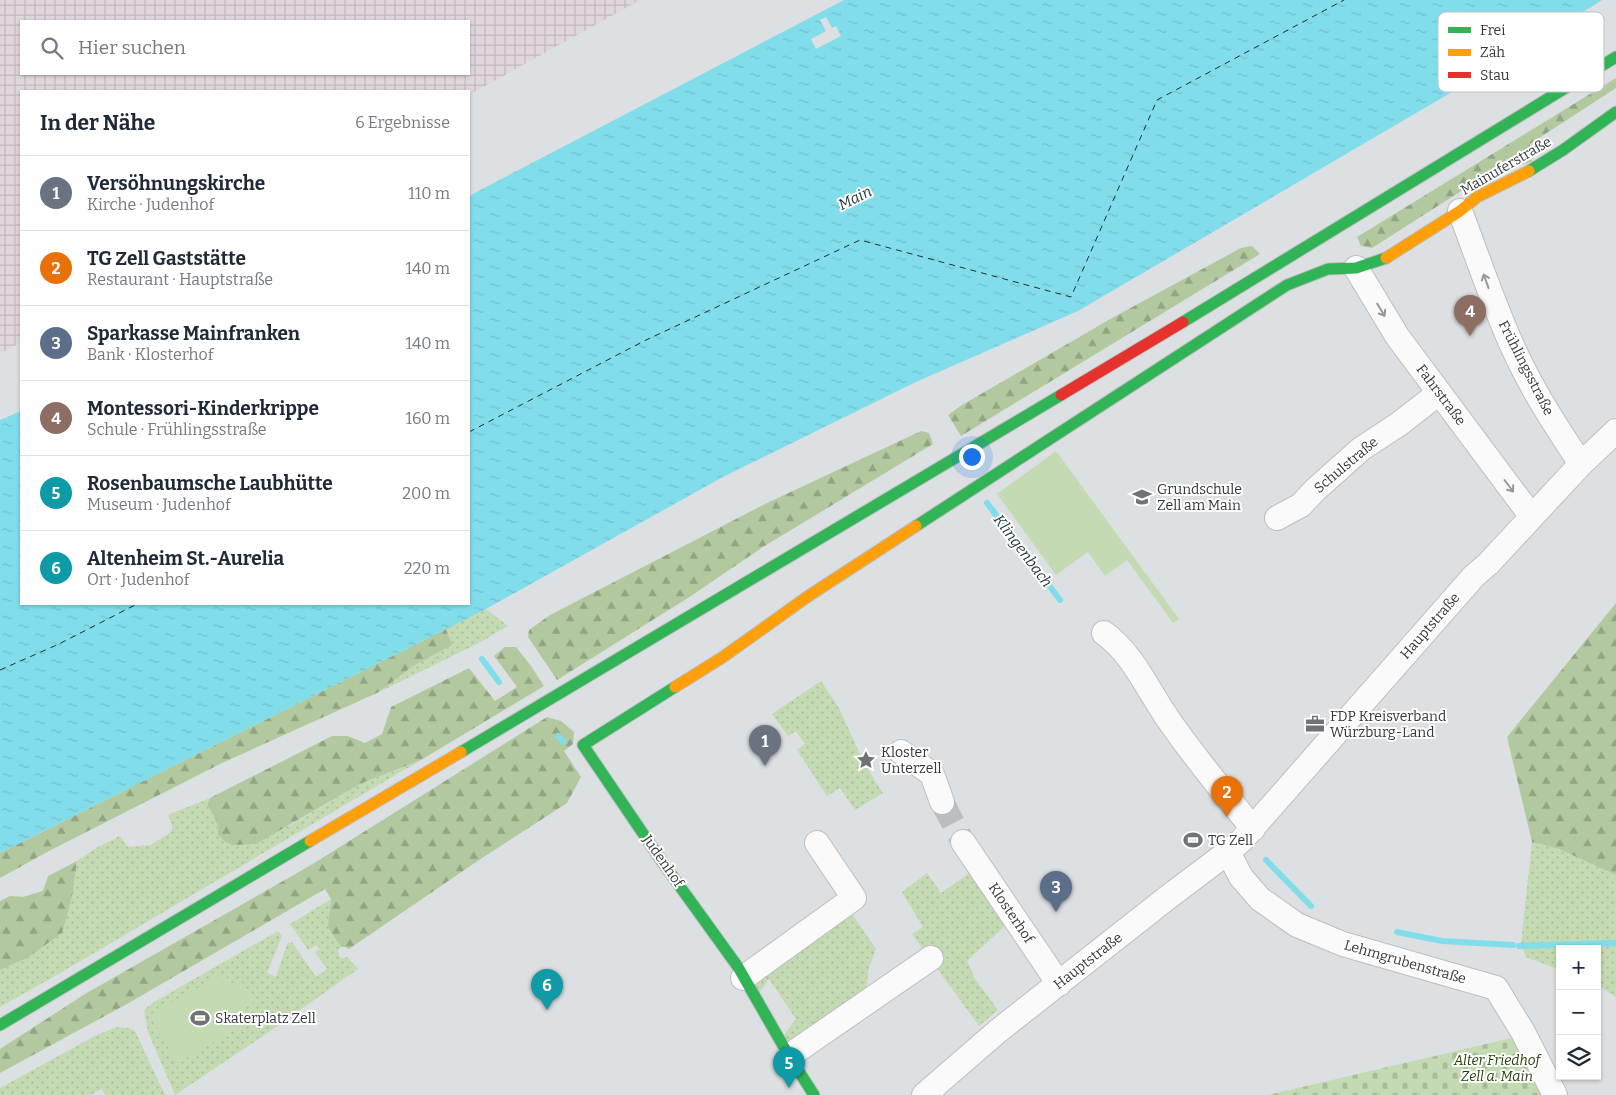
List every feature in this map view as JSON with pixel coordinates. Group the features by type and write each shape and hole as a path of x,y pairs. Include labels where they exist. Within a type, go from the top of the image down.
{"main road":[{"path":"1604,65 1616,58"},
{"path":"0,1025 957,458 1560,92"},
{"name":"Mainuferstraße","path":"583,744 723,657 807,597 872,554 1042,446 1288,285 1328,269 1356,268 1382,261 1477,197 1530,171 1563,150 1616,112"},
{"name":"Judenhof","path":"583,744 663,863 738,966 743,978 814,1095"}],"street":[{"name":"Frühlingsstraße","path":"1460,210 1515,352 1554,424 1581,464"},
{"name":"Fahrstraße","path":"1356,268 1397,336 1532,517"},
{"name":"Schulstraße","path":"1277,518 1302,505 1315,490 1361,449 1399,424 1439,393"},
{"name":"Hauptstraße","path":"924,1095 998,1031 1228,852 1253,829 1474,576 1581,464 1616,432"},
{"path":"1104,633 1116,642 1139,673 1166,717 1253,829"},
{"path":"901,752 932,774 942,802"},
{"name":"Klosterhof","path":"963,842 1059,984"},
{"path":"743,978 854,898 817,843"},
{"name":"Lehmgrubenstraße","path":"1228,852 1241,877 1260,899 1297,926 1343,944 1496,988 1523,1032 1555,1095"},
{"path":"789,1056 931,958"}],"shaded area":[{"path":"0,0 640,0 470,94 470,90 20,90 20,343 0,354"}],"green space":[{"path":"1616,78 1616,88 1530,144 1532,162 1496,170 1372,248 1361,246 1357,237 1593,92 1604,92 1604,85"},
{"path":"1252,246 1260,254 961,436 948,415 1112,318 1241,248"},
{"path":"921,431 929,433 933,444 763,547 691,596 557,680 528,637 529,630 550,615 767,503"},
{"path":"1056,451 1179,619 1173,623 1127,560 1105,576 1088,552 1056,575 997,494"},
{"path":"1616,603 1616,875 1559,849 1532,842 1507,737"},
{"path":"486,609 508,626 477,644 379,692 413,666 451,645 446,629"},
{"path":"446,629 452,645 413,666 379,692 220,764 0,878 0,853"},
{"path":"505,647 516,647 544,686 421,760 362,783 256,844 232,845 224,841 218,834 215,818 207,805 210,798 332,736 348,736 365,743 382,734 391,707 469,668 495,701 517,687 494,656"},
{"path":"821,681 839,708 864,763 883,793 855,810 840,788 827,796 797,750 805,744 796,731 788,736 772,714"},
{"path":"547,717 561,721 574,732 573,744 564,751 581,777 567,803 479,860 349,949 341,947 328,927 331,899 325,889 127,1004 0,1073 0,1049 85,994 311,865"},
{"path":"421,760 0,1007 0,970 27,958 73,892 77,861 96,848 120,836 128,847 151,845 172,831 168,815 210,798 207,805 215,818 218,834 289,826 362,783"},
{"path":"1532,842 1559,849 1616,875 1616,997 1601,988 1601,945 1556,945 1556,968 1526,957 1521,944"},
{"path":"77,861 73,892 62,933 27,958 0,970 0,901 10,896 23,897 43,891 48,876"},
{"path":"971,872 1005,926 967,961 975,979 998,1010 979,1026 912,934 923,927 902,892 927,873 941,893"},
{"path":"331,899 330,918 335,937 341,947 338,951 339,956 342,958 347,957 358,969 175,1095 148,1032 144,1010 154,1002 278,931 282,936 267,973 276,977 287,944 292,942 316,977 327,969 315,952 320,949 316,945 308,950 290,924","holes":["224,973 231,984 240,979 253,1003 244,1008"]},
{"path":"850,911 876,949 869,968 866,990 788,1042 784,1035 796,1019 769,979 758,995 748,980"},
{"name":"Skaterplatz Zell","path":"224,973 231,984 240,979 253,1003 244,1009 251,1021 177,1063 150,1015"},
{"path":"116,1027 129,1028 135,1031 165,1095 105,1095 102,1089 90,1095 0,1095 0,1088 95,1036"},
{"name":"Alter Friedhof Zell a. Main","path":"1516,1037 1542,1095 1268,1095"}],"water":[{"name":"Main","path":"844,0 1602,0 1583,12 1438,12 1438,92 1452,92 1078,311 916,382 721,478 486,609 0,853 0,420 20,411 20,605 470,605 470,195"}],"pier":[{"path":"826,17 832,28 836,26 841,36 816,49 811,39 826,31 820,20"}],"waterway":[{"name":"Klingenbach","path":"987,503 1060,600"},
{"path":"482,659 499,682"},
{"path":"558,736 564,742"},
{"name":"Klingenbach","path":"1266,860 1311,906"},
{"name":"Klingenbach","path":"1397,932 1442,941 1513,945"},
{"name":"Klingenbach","path":"1519,946 1616,943"}],"ferry route":[{"path":"470,431 644,341 860,240 1071,297 1157,100 1344,0"},
{"path":"0,670 59,644 135,605"}],"tunnel":[{"path":"942,802 963,842"}],"traffic: fast":[{"path":"1604,64 1616,57"},
{"path":"1183,322 1559,92"},
{"path":"1529,171 1563,150 1616,112"},
{"path":"916,526 1287,285 1328,269 1356,268 1386,258"},
{"path":"461,752 1061,395"},
{"path":"675,687 583,745 663,863 738,967 789,1056 814,1095"},
{"path":"0,1025 310,841"}],"traffic: slow":[{"path":"1386,258 1460,211 1477,197 1529,171"},
{"path":"675,687 723,657 807,597 916,526"},
{"path":"310,841 461,752"}],"traffic: jam":[{"path":"1061,395 1183,322"}],"place":[{"name":"Montessori-Kinderkrippe","path":"1470,336"},
{"name":"Grundschule Zell am Main","path":"1142,497"},
{"name":"FDP Kreisverband Würzburg-Land","path":"1315,724"},
{"name":"Kloster Unterzell","path":"866,760"},
{"name":"Versöhnungskirche","path":"765,766"},
{"name":"TG Zell Gaststätte","path":"1227,817"},
{"name":"TG Zell","path":"1193,840"},
{"name":"Sparkasse Mainfranken","path":"1056,912"},
{"name":"Altenheim St.-Aurelia","path":"547,1010"},
{"name":"Skaterplatz Zell","path":"200,1018"},
{"name":"Rosenbaumsche Laubhütte","path":"789,1088"}]}
